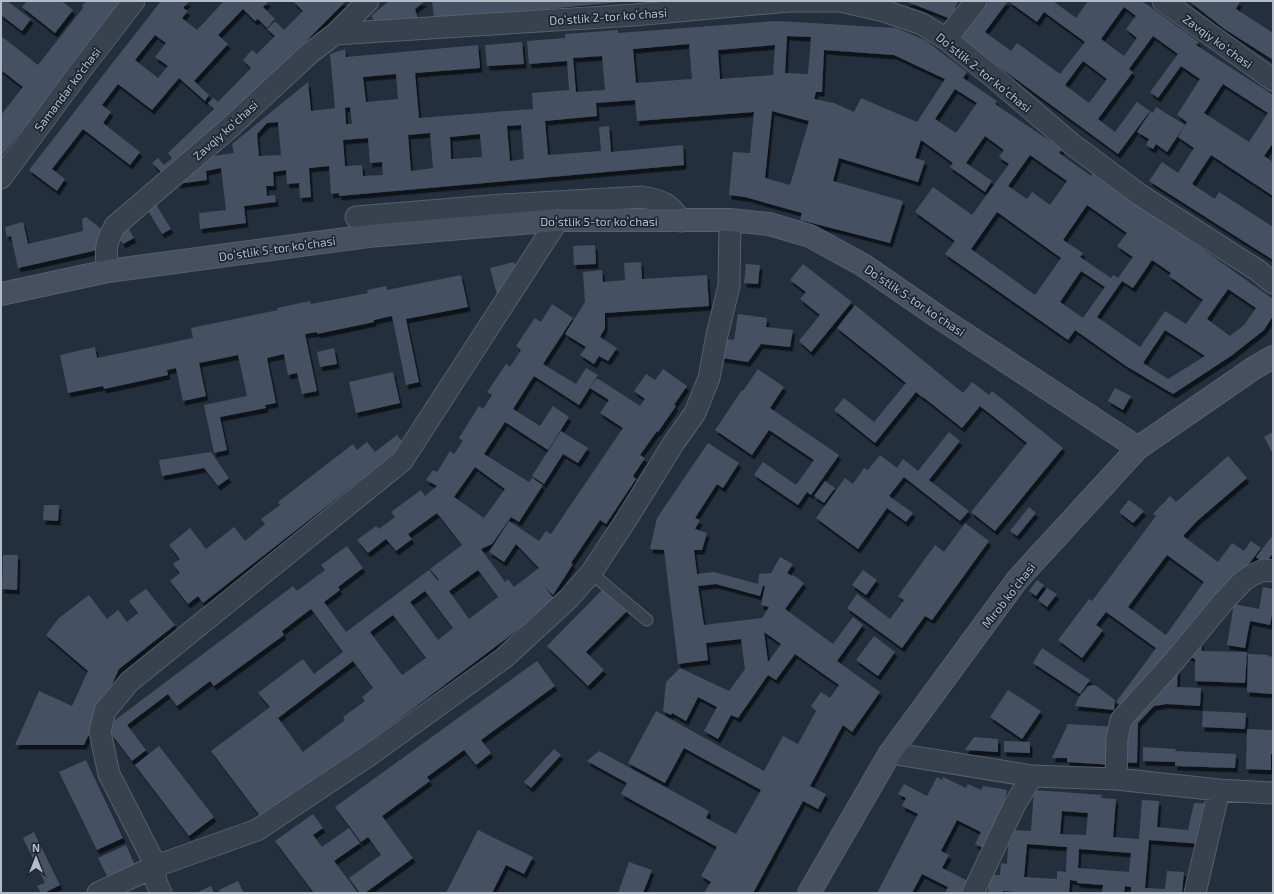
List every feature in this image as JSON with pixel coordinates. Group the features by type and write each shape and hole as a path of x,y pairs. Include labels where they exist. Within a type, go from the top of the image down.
{"street":[{"name":"Samandar ko‘chasi","path":"1,178 134,1"},
{"name":"Zavqiy koʻchasi","path":"108,271 105,254 106,246 107,239 114,226 228,129 310,53 335,34 368,1"},
{"name":"Doʻstlik 2-tor koʻchasi","path":"335,34 634,15 789,1 840,1 884,11 922,24 946,39 1074,145 1140,195 1257,270 1273,282"},
{"path":"946,39 976,1"},
{"name":"Zavqiy koʻchasi","path":"1163,1 1273,80"},
{"path":"356,217 502,205 642,197 665,203 673,209 681,221"},
{"path":"161,893 155,879 156,866 109,774 100,732 105,711 129,682 402,461 558,220"},
{"name":"Doʻstlik 5-tor koʻchasi","path":"1,294 108,271 368,236 558,220 730,220 769,224 810,236 857,262 1138,448"},
{"path":"98,893 156,866 257,830 364,758 504,658 569,598 591,573 675,441 695,414 709,378 717,335 729,286 730,220"},
{"name":"Mirob koʻchasi","path":"809,893 890,753 1017,580 1138,448 1248,372 1273,357"},
{"path":"1116,779 1117,738 1121,720 1238,586 1252,575 1264,570 1273,571"},
{"path":"890,753 1032,776 1116,779 1219,790 1273,793"},
{"path":"973,893 1014,806 1032,776"},
{"path":"1195,893 1219,790"}],"lane":[{"path":"591,573 647,620"}],"building":[{"path":"1,1 7,1 31,19 22,31 1,15"},
{"path":"27,1 62,1 73,10 55,33 22,7"},
{"path":"86,1 124,1 1,157 1,115 23,87 1,70 1,36 38,65 83,8 82,6"},
{"path":"161,1 189,1 183,8 188,11 182,18 197,30 224,1 269,1 263,7 275,19 267,28 258,19 255,21 243,9 218,35 228,44 194,81 209,95 205,101 179,78 152,110 118,84 102,105 111,112 103,123 140,152 130,165 83,129 52,169 65,179 57,191 29,170","holes":["155,35 166,43 155,57 168,66 158,78 135,60"]},
{"path":"293,1 346,1 232,116 167,178 152,163 158,158 164,165 172,158 168,153 214,109 208,103 213,98 218,102 251,68 243,60 252,50 257,54 275,36 267,29 275,21 284,30 303,11"},
{"path":"389,1 425,1 415,9 419,21 378,25 371,16"},
{"path":"432,1 621,1 621,2 434,20"},
{"path":"905,1 958,1 951,19"},
{"path":"989,1 1008,1 1053,1 1076,18 1088,1 1142,1 1199,42 1196,45 1273,95 1273,143 1264,156 1273,162 1273,196 1211,155 1192,184 1215,199 1219,192 1273,227 1273,260 1149,181 1162,162 1178,173 1194,148 1178,137 1187,122 1177,115 1200,79 1181,66 1158,98 1150,92 1178,54 1153,36 1129,69 1133,72 1098,119 1115,132 1137,102 1150,111 1118,154 961,39","holes":["1008,1 1037,22 1044,12 1085,42 1060,74 1017,43 1011,51 985,32","1124,7 1136,16 1126,29 1137,38 1124,56 1101,39","1083,61 1107,79 1089,103 1065,85","1223,84 1268,113 1249,142 1204,113"]},
{"path":"1189,1 1240,1 1236,9 1273,33 1273,60 1223,28"},
{"path":"776,21 896,28 925,40 967,72 963,78 997,101 995,104 1062,149 1059,153 1091,176 1092,174 1159,220 1160,219 1273,299 1273,316 1264,330 1231,356 1173,394 1126,366 1075,330 1068,340 945,254 955,241 915,212 933,187 972,215 1009,164 999,157 1004,150 985,136 966,163 992,181 985,192 950,167 953,163 921,140 915,158 925,161 918,182 839,158 833,181 903,201 890,243 800,220 802,213 745,197 729,195 733,152 750,153 754,112 637,121 635,100 596,103 597,116 545,121 548,155 601,151 599,127 609,126 611,152 683,145 684,165 339,196 339,193 331,194 329,166 309,168 311,197 300,198 299,183 287,184 286,170 273,172 274,186 266,186 267,196 275,195 276,202 244,206 246,223 200,229 199,213 226,210 221,168 206,171 207,180 177,184 194,159 234,153 232,144 308,82 311,111 335,108 330,54 345,49 346,57 478,45 480,68 415,73 419,118 533,109 532,93 569,90 567,61 529,64 527,41 565,38 565,34 618,30 618,33","holes":["787,36 811,37 808,74 785,73","689,44 692,79 636,83 633,49","775,45 773,75 720,79 718,50","824,50 894,55 945,79 917,122 861,98 854,112 834,103 814,99 816,92 822,92","602,56 605,90 576,92 573,58","396,74 398,99 366,102 363,77","955,89 977,103 956,133 935,119","350,107 352,124 346,124 345,108","772,111 809,121 790,185 765,178","278,122 281,155 259,156 257,134 267,123","521,125 524,159 510,161 507,126","430,133 433,168 411,171 408,135","480,134 482,157 451,159 450,137","368,138 370,163 382,162 383,175 363,176 362,165 345,166 343,140","1030,155 1067,181 1050,205 1032,192 1027,199 1008,186","1087,205 1127,233 1117,246 1133,257 1118,278 1113,275 1111,278 1080,257 1083,253 1063,240","997,212 1061,258 1035,295 971,249","1152,260 1171,273 1169,276 1203,300 1186,324 1165,311 1140,347 1097,317 1122,281 1133,288","1081,271 1105,287 1083,318 1060,302","1228,289 1256,308 1244,325 1230,336 1207,319","1165,330 1205,356 1168,379 1143,363"]},
{"path":"522,42 524,64 487,66 485,45"},
{"path":"1156,107 1185,125 1167,152 1156,144 1153,149 1146,145 1149,139 1137,132 1151,111 1153,113"},
{"path":"154,201 171,229 162,234 145,206"},
{"path":"86,217 105,232 102,249 18,268 11,236 7,237 5,227 23,222 28,244 83,231 82,219"},
{"path":"127,226 134,238 123,244 116,232"},
{"path":"595,245 596,264 574,265 573,246"},
{"path":"514,262 516,268 498,298 490,268"},
{"path":"641,262 642,279 707,275 709,306 605,313 605,328 600,337 617,348 608,361 599,356 594,364 580,355 586,347 565,334 585,302 583,272 602,270 603,282 625,280 624,263"},
{"path":"746,264 760,265 758,284 744,283"},
{"path":"803,264 852,302 811,352 799,341 820,315 800,299 806,292 790,280"},
{"path":"461,275 468,307 406,319 419,382 406,385 392,316 374,320 374,322 317,334 317,332 305,334 317,391 302,394 297,373 288,375 284,354 267,358 276,403 265,405 266,408 220,417 227,450 214,453 204,405 247,396 238,355 199,363 206,396 183,401 176,368 167,370 168,375 104,389 103,386 68,393 60,355 95,347 97,358 193,338 191,328 278,310 277,308 310,301 311,304 368,293 367,290 386,286 387,290"},
{"path":"552,304 573,318 543,364 576,384 586,368 598,375 579,405 534,376 513,409 540,426 553,406 569,417 548,450 505,422 484,454 529,482 532,478 543,485 519,522 511,517 492,544 481,549 505,582 508,579 514,587 539,568 516,544 504,562 489,552 509,521 539,541 546,531 551,534 623,428 600,413 609,400 590,388 597,378 640,406 645,399 634,391 646,374 655,380 663,369 687,386 674,405 676,406 640,455 645,458 633,476 636,479 606,524 600,520 571,563 573,564 553,595 544,586 556,601 264,821 211,751 270,707 258,693 303,659 314,674 343,652 311,609 282,631 284,635 214,686 210,681 177,706 168,694 127,725 146,750 132,761 106,727 293,586 297,591 325,570 321,565 347,546 363,568 338,587 340,590 324,602 346,632 429,570 438,581 439,580 430,569 462,545 437,513 408,534 412,539 396,551 386,539 368,553 357,540 376,526 379,529 395,517 391,512 421,490 425,496 437,486 426,480 433,470 437,472 450,451 454,454 463,441 459,438 479,406 483,409 492,395 487,392 506,364 510,367 521,350 516,346 535,318 541,322","holes":["475,467 505,489 484,518 454,497","478,570 498,597 469,619 449,591","425,591 453,628 438,640 410,602","393,615 426,658 402,675 370,632","353,661 373,688 362,697 365,701 343,717 345,720 303,752 278,718"]},
{"path":"855,305 963,393 972,382 989,395 992,391 1063,448 995,531 971,512 1027,443 980,406 962,428 916,392 875,443 834,410 844,398 874,422 906,383 837,328"},
{"path":"738,314 767,318 766,327 793,330 790,347 761,344 748,362 722,358 725,339 734,340"},
{"path":"334,348 337,364 320,367 317,352"},
{"path":"758,369 784,387 770,408 839,455 811,495 807,492 798,505 754,475 763,462 796,485 814,460 769,430 752,455 715,430"},
{"path":"393,372 400,403 356,413 349,382"},
{"path":"1115,388 1131,396 1123,410 1108,401"},
{"path":"561,431 588,448 578,463 563,454 544,484 532,476"},
{"path":"949,432 960,441 929,480 969,511 960,521 904,477 889,496 913,513 906,522 887,508 858,549 816,518 845,478 853,484 864,468 868,470 880,455 897,468 903,459 918,471"},
{"path":"1273,432 1273,454 1264,437"},
{"path":"397,435 405,445 203,603 198,596 188,604 170,581 180,573 173,564 180,559 169,545 190,528 206,549 234,527 245,541 265,524 261,519 280,505 278,502 353,444 357,450 367,442 375,452"},
{"path":"708,443 739,463 723,488 717,484 695,518 700,520 695,529 707,533 702,550 694,550 697,574 714,572 758,584 759,574 771,573 780,557 793,564 787,573 792,576 793,575 804,583 785,609 833,644 853,617 863,625 837,661 880,692 852,732 843,725 810,786 826,794 818,809 803,801 753,893 704,893 711,882 701,876 717,847 621,794 627,783 587,761 599,751 709,811 706,818 736,834 761,790 684,748 665,783 628,763 656,711 764,771 783,736 798,744 816,711 811,706 821,692 830,698 839,685 795,654 776,680 768,675 738,718 731,715 718,739 704,731 717,707 698,697 686,721 672,713 671,715 663,711 666,682 680,668 729,691 745,669 741,639 706,643 708,660 678,664 664,550 650,549 657,518","holes":["716,584 760,596 763,586 765,586 761,605 769,607 762,618 704,625 698,586","764,632 781,644 768,662"]},
{"path":"211,452 229,478 218,486 204,468 162,476 159,460"},
{"path":"1228,456 1247,478 1197,521 1183,536 1218,562 1232,543 1244,551 1251,541 1261,548 1239,577 1128,711 1116,702 1156,648 1106,612 1096,625 1103,630 1082,658 1058,640 1089,599 1092,601 1156,516 1153,514 1170,496 1176,502","holes":["1167,555 1204,582 1166,635 1128,607"]},
{"path":"825,481 835,488 824,503 814,496"},
{"path":"1129,500 1144,511 1133,523 1119,512"},
{"path":"44,505 59,505 58,521 43,520"},
{"path":"1029,507 1036,513 1017,536 1010,531"},
{"path":"965,523 989,541 932,620 925,616 902,648 847,608 857,594 890,619 904,600 898,596 935,545 944,552"},
{"path":"1273,535 1273,553 1265,564 1256,557"},
{"path":"3,555 18,555 17,590 2,589"},
{"path":"863,570 877,580 866,595 852,585"},
{"path":"1037,580 1044,585 1036,596 1029,591"},
{"path":"1263,587 1273,589 1273,610 1270,625 1250,621 1245,648 1227,645 1234,604 1259,609"},
{"path":"604,588 627,611 586,652 604,670 588,686 547,646"},
{"path":"1047,588 1057,594 1047,607 1038,600"},
{"path":"146,589 175,625 119,669 84,745 15,745 39,691 72,706 88,671 46,635 59,618 89,595 107,619 118,610 127,622 138,613 129,601"},
{"path":"874,636 895,652 878,676 856,660"},
{"path":"1201,642 1202,651 1247,652 1245,683 1195,681 1195,659 1182,653"},
{"path":"1042,648 1090,680 1080,694 1033,663"},
{"path":"1248,654 1268,655 1273,657 1273,694 1247,692"},
{"path":"537,661 555,686 481,740 491,753 476,765 464,750 427,777 430,781 382,816 413,858 365,893 360,893 349,878 381,855 368,837 361,842 335,807"},
{"path":"1178,669 1177,687 1201,688 1200,706 1167,704 1154,706 1138,723 1137,763 1119,762 1121,723"},
{"path":"1095,685 1115,700 1114,710 1075,706 1079,697 1088,686"},
{"path":"1008,690 1041,711 1022,739 990,717"},
{"path":"1203,711 1246,713 1245,729 1202,727"},
{"path":"1068,724 1116,727 1114,765 1067,762 1067,758 1052,758"},
{"path":"1247,729 1273,730 1271,770 1246,769"},
{"path":"974,737 998,739 998,752 965,750"},
{"path":"1004,741 1030,742 1030,753 1004,752"},
{"path":"159,746 214,817 189,836 135,765"},
{"path":"1143,747 1176,749 1175,751 1236,754 1235,768 1175,766 1175,762 1143,761"},
{"path":"554,749 561,755 531,788 524,782"},
{"path":"86,760 123,838 97,850 59,772"},
{"path":"937,777 942,780 943,777 966,788 968,784 981,790 983,786 1007,790 999,835 991,852 975,844 981,832 957,820 941,851 949,855 942,868 974,884 969,893 945,893 948,887 922,874 912,893 877,893 918,814 902,806 906,798 898,794 904,784 927,796"},
{"path":"1034,790 1102,795 1101,798 1116,799 1113,837 1139,839 1142,800 1159,801 1157,827 1188,830 1194,803 1210,804 1202,844 1149,840 1145,888 1165,889 1167,871 1184,872 1182,893 1131,893 1131,887 1125,886 1124,893 1102,893 1103,885 1077,883 1077,881 1070,880 1069,893 1025,893 1003,891 1003,893 988,893 989,875 1000,875 1001,863 1007,864 1009,830 1031,831","holes":["1062,811 1088,813 1086,835 1060,834","1027,844 1067,847 1066,872 1057,871 1057,879 1024,877","1079,849 1131,853 1129,872 1078,868"]},
{"path":"313,814 323,828 313,835 322,847 349,828 360,843 334,861 358,893 314,893 275,841"},
{"path":"478,830 533,857 524,874 506,865 492,893 446,893"},
{"path":"34,832 60,885 44,893 41,893 37,886 45,883 23,838"},
{"path":"126,845 136,867 109,880 98,858"},
{"path":"629,862 652,870 643,893 618,893"},
{"path":"238,881 244,893 220,893 219,890"},
{"path":"211,886 214,893 196,893"}]}
